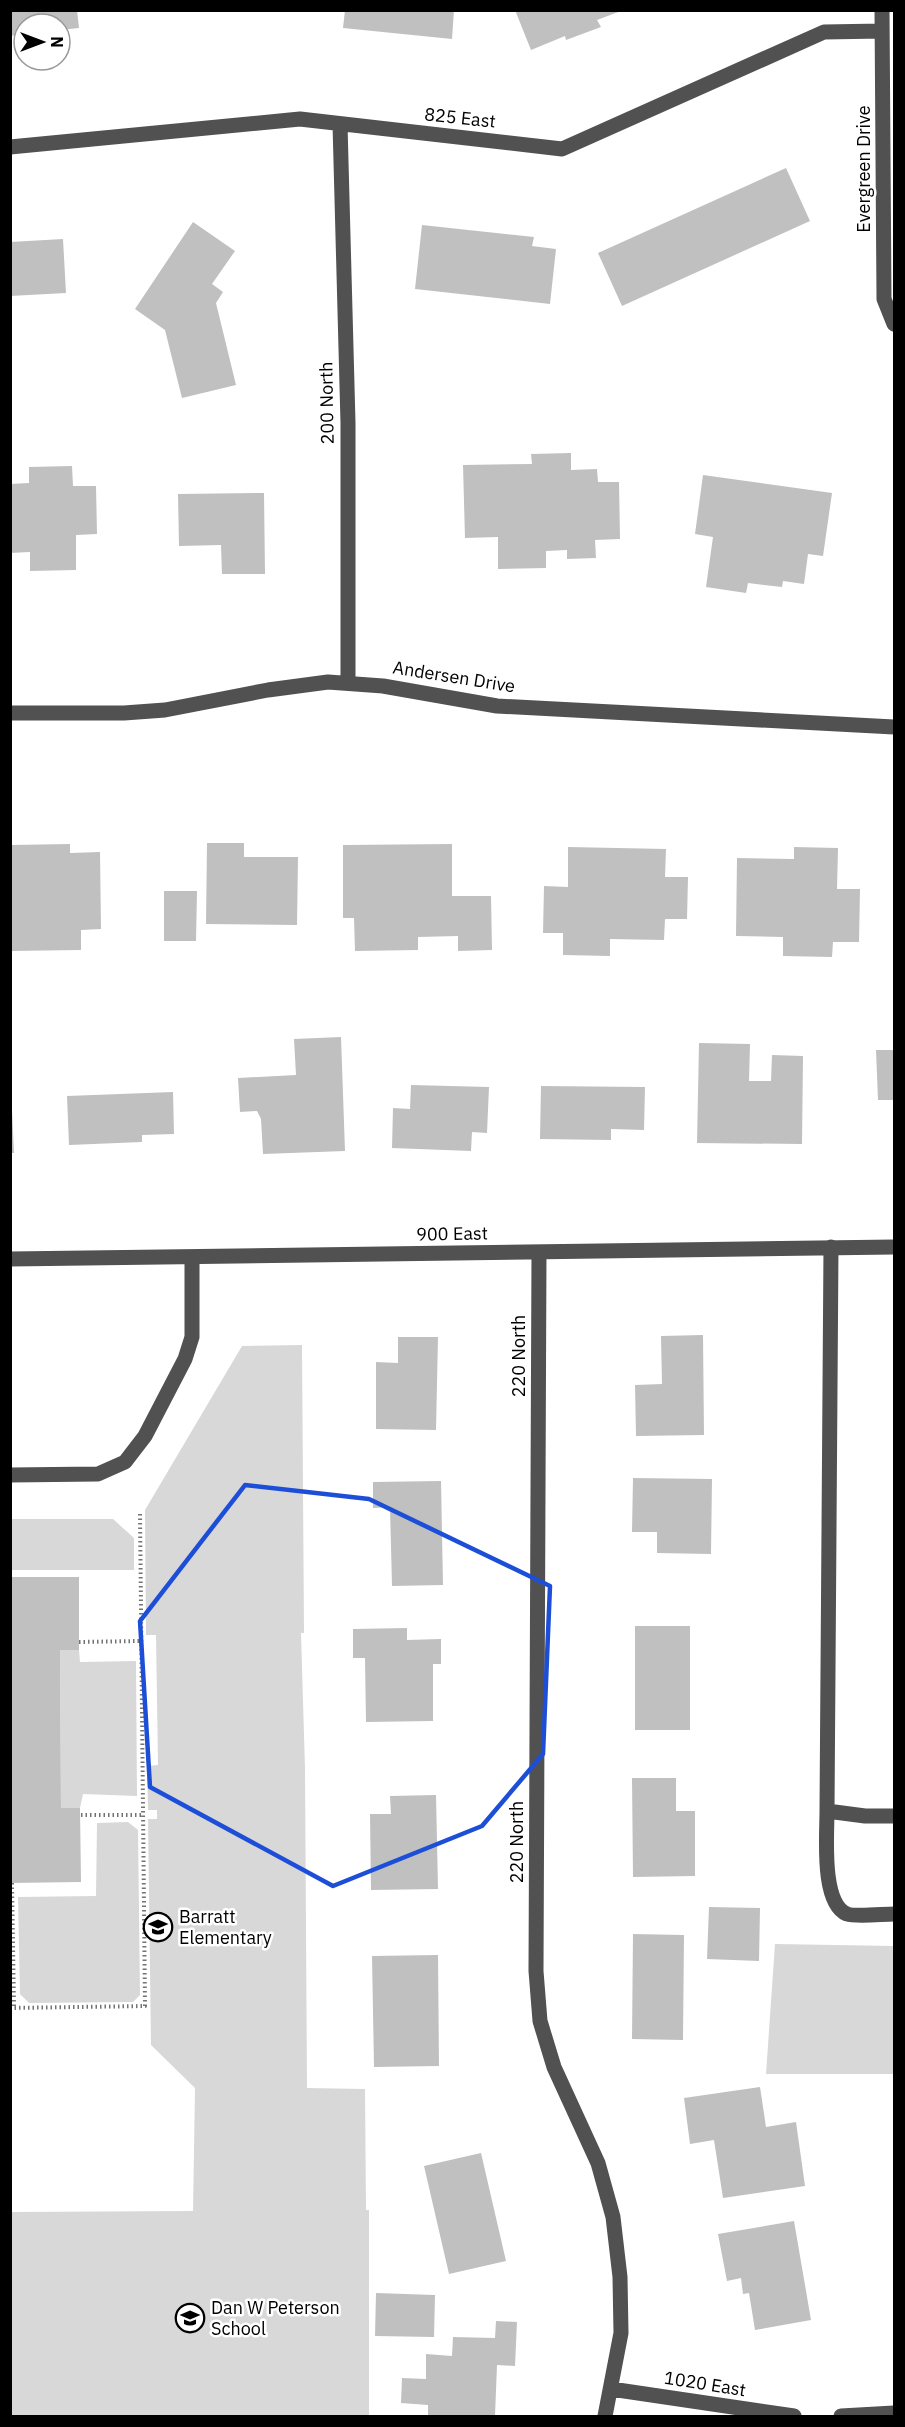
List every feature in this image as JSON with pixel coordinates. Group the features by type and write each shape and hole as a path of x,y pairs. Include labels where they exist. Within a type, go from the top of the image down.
{"street":[{"name":"Evergreen Drive","path":"882,10 884,299 894,324"},
{"name":"825 East","path":"10,147 300,119 562,149 824,32 882,31"},
{"name":"200 North","path":"340,124 348,423 348,682"},
{"name":"Andersen Drive","path":"10,713 124,713 165,710 308,684 348,682 497,706 894,728"},
{"path":"831,1247 826,1811 829,1884 834,1904 848,1914 894,1914"},
{"name":"900 East","path":"10,1259 894,1247"},
{"name":"220 North","path":"538,1252 536,1971 540,2022 551,2055 598,2163 613,2217 620,2277 621,2333 606,2416"},
{"path":"10,1475 98,1474 125,1462 145,1436 185,1359 192,1337 192,1257"},
{"path":"826,1811 865,1816 894,1816"},
{"name":"1020 East","path":"611,2389 794,2416"},
{"path":"841,2416 894,2413"}],"path":[{"path":"12,1882 12,2008 145,2006 140,1511"},
{"path":"79,1642 140,1641"},
{"path":"81,1815 143,1815"}],"highlighted area":[{"path":"245,1485 369,1499 550,1586 543,1754 482,1826 333,1886 150,1787 140,1621"}],"shaded area":[{"path":"302,1345 304,1633 301,1633 305,1769 307,2088 365,2089 366,2210 369,2210 369,2416 11,2416 11,2212 193,2211 195,2088 151,2045 148,1819 157,1819 157,1810 148,1810 147,1766 158,1765 156,1635 146,1635 145,1510 242,1346"},
{"path":"11,1519 113,1519 134,1538 134,1570 11,1570"},
{"path":"60,1650 79,1650 80,1662 136,1661 137,1796 83,1794 80,1808 61,1808"},
{"path":"128,1822 138,1830 140,1995 133,2002 29,2003 20,1994 18,1897 96,1896 97,1823"},
{"path":"775,1944 894,1946 894,2074 766,2074"}],"building":[{"path":"10,10 77,10 79,28 72,29 72,12 12,12 12,36 10,36"},
{"path":"345,10 454,10 452,39 343,28"},
{"path":"515,10 621,11 597,20 601,27 566,40 565,36 531,50"},
{"path":"786,168 810,221 622,306 598,253"},
{"path":"193,222 235,251 212,284 223,292 216,303 236,385 182,398 165,330 135,309"},
{"path":"422,225 534,237 532,246 556,249 550,304 415,289"},
{"path":"63,239 66,293 10,296 10,242"},
{"path":"571,453 571,470 597,469 598,482 619,482 620,539 595,540 596,558 567,559 567,550 546,551 546,568 498,569 498,537 465,538 463,465 532,464 531,454"},
{"path":"72,466 73,486 96,486 97,534 76,535 76,570 30,571 30,552 10,553 10,484 29,483 29,467"},
{"path":"703,475 832,493 823,556 808,554 804,584 783,581 782,587 748,583 746,593 706,587 713,537 695,534"},
{"path":"264,493 265,574 222,574 221,545 179,546 178,494"},
{"path":"207,843 244,843 244,857 298,857 297,925 206,924"},
{"path":"70,844 70,853 100,852 101,929 81,930 81,950 10,951 10,845"},
{"path":"452,844 452,896 491,896 492,950 458,951 458,936 418,937 418,950 355,951 354,918 343,918 343,845"},
{"path":"568,847 666,849 665,877 688,877 687,919 665,919 664,940 610,939 610,956 563,955 563,933 543,933 544,886 568,887"},
{"path":"794,847 838,848 837,889 860,889 859,942 833,942 832,957 783,956 783,937 736,936 737,858 794,859"},
{"path":"164,891 197,891 196,941 164,941"},
{"path":"341,1037 345,1151 263,1154 261,1119 257,1111 240,1112 238,1078 296,1075 294,1039"},
{"path":"699,1043 750,1044 749,1081 771,1081 772,1055 803,1056 802,1144 697,1143"},
{"path":"876,1050 894,1050 894,1100 878,1100"},
{"path":"411,1085 489,1087 487,1133 472,1132 471,1151 392,1148 393,1108 410,1109"},
{"path":"541,1086 645,1087 644,1130 611,1129 611,1140 540,1139"},
{"path":"173,1092 174,1134 142,1135 142,1142 69,1145 67,1096"},
{"path":"10,1110 12,1110 14,1153 10,1153"},
{"path":"703,1335 704,1435 636,1436 635,1385 662,1384 661,1336"},
{"path":"398,1337 438,1337 436,1430 376,1429 376,1362 398,1363"},
{"path":"633,1478 712,1479 711,1554 657,1553 657,1532 632,1532"},
{"path":"441,1481 443,1585 392,1586 390,1507 373,1508 373,1482"},
{"path":"10,1577 79,1577 79,1650 60,1650 61,1808 80,1808 81,1882 10,1883"},
{"path":"635,1626 690,1626 690,1730 635,1730"},
{"path":"407,1628 407,1640 441,1639 441,1664 433,1664 433,1721 366,1722 365,1658 353,1658 353,1629"},
{"path":"632,1778 676,1778 676,1811 695,1811 695,1876 633,1877"},
{"path":"436,1795 438,1889 371,1890 370,1814 391,1814 390,1796"},
{"path":"709,1907 760,1908 759,1961 707,1959"},
{"path":"633,1934 684,1935 683,2040 632,2039"},
{"path":"438,1955 439,2066 374,2067 372,1956"},
{"path":"760,2087 766,2127 796,2122 805,2186 723,2198 714,2140 690,2144 684,2098"},
{"path":"481,2153 506,2261 449,2274 424,2166"},
{"path":"794,2221 811,2320 755,2330 749,2293 743,2294 741,2278 727,2281 718,2234"},
{"path":"376,2293 435,2295 434,2337 375,2336"},
{"path":"496,2321 517,2322 515,2366 497,2365 495,2416 428,2416 428,2405 401,2403 402,2378 426,2379 426,2354 452,2356 453,2337 495,2338"}],"place":[{"name":"Barratt Elementary","path":"158,1927"},
{"name":"Dan W Peterson School","path":"190,2318"}]}
